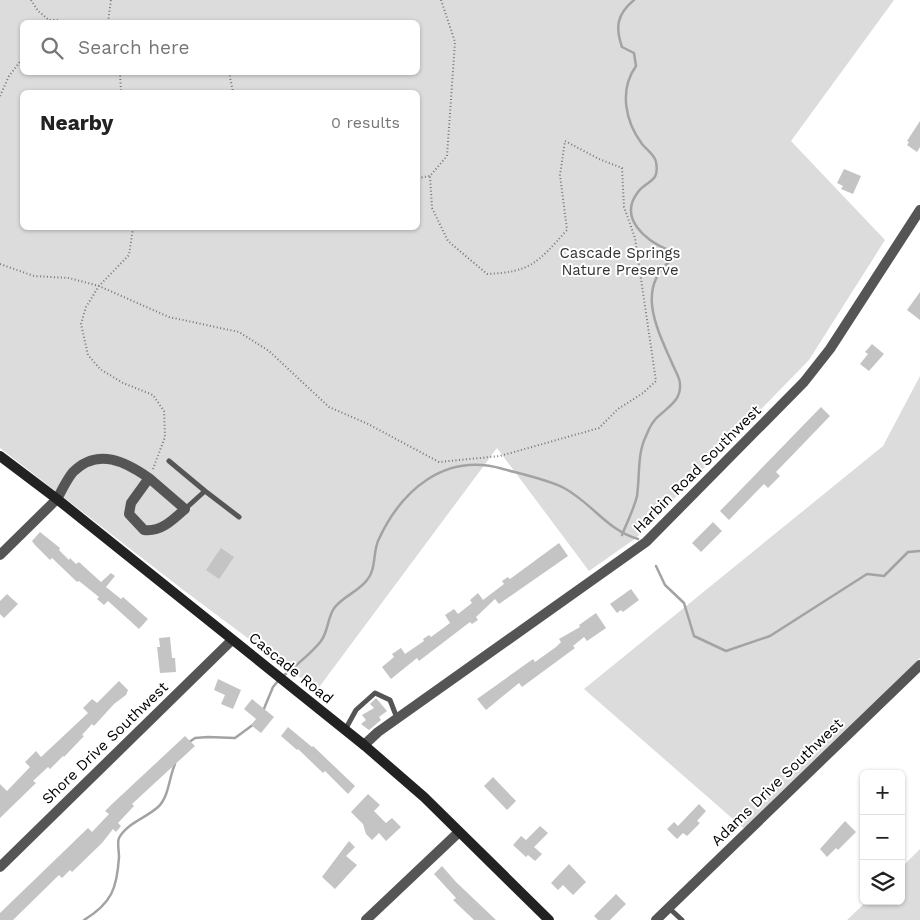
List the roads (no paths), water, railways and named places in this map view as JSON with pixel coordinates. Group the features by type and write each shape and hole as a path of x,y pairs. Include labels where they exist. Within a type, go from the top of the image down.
{"main road":[{"name":"Cascade Road","path":"0,456 57,499 364,745 424,797 549,920"}],"street":[{"name":"Harbin Road Southwest","path":"364,745 397,718 646,542 804,382 830,349 920,210"},
{"path":"0,555 57,499 73,472 101,457 116,459 131,465 150,478 185,509 169,524 154,531 144,530 130,514 130,503 150,478"},
{"name":"Shore Drive Southwest","path":"0,867 232,640"},
{"name":"Adams Drive Southwest","path":"656,920 920,665"},
{"path":"366,920 459,832"}],"lane":[{"path":"168,460 239,518"},
{"path":"185,509 205,491"},
{"path":"345,730 356,710 375,693 390,700 397,718"},
{"path":"668,908 682,920"}],"waterway":[{"path":"622,535 637,496 643,443 654,421 672,405 680,389 680,381 661,338 653,311 654,285 659,273 669,262 668,250 643,234 637,227 631,211 638,192 654,178 657,169 654,157 636,135 628,116 626,105 627,85 636,66 634,53 622,47 618,27 624,10 634,0"},
{"path":"282,677 317,646 324,637 335,607 364,584 370,576 378,541 399,506 412,491 444,471 462,466 482,465 551,482 574,494 618,530 638,539"},
{"path":"656,566 665,585 684,603 694,636 726,651 770,636 867,574 884,576 908,552 920,551"},
{"path":"263,711 273,687 278,681"},
{"path":"188,743 195,738 235,738 254,724"},
{"path":"84,920 101,907 111,894 117,878 119,838 127,828 162,803 175,764"}],"park label":[{"name":"Cascade Springs Nature Preserve","path":"620,262"}]}
